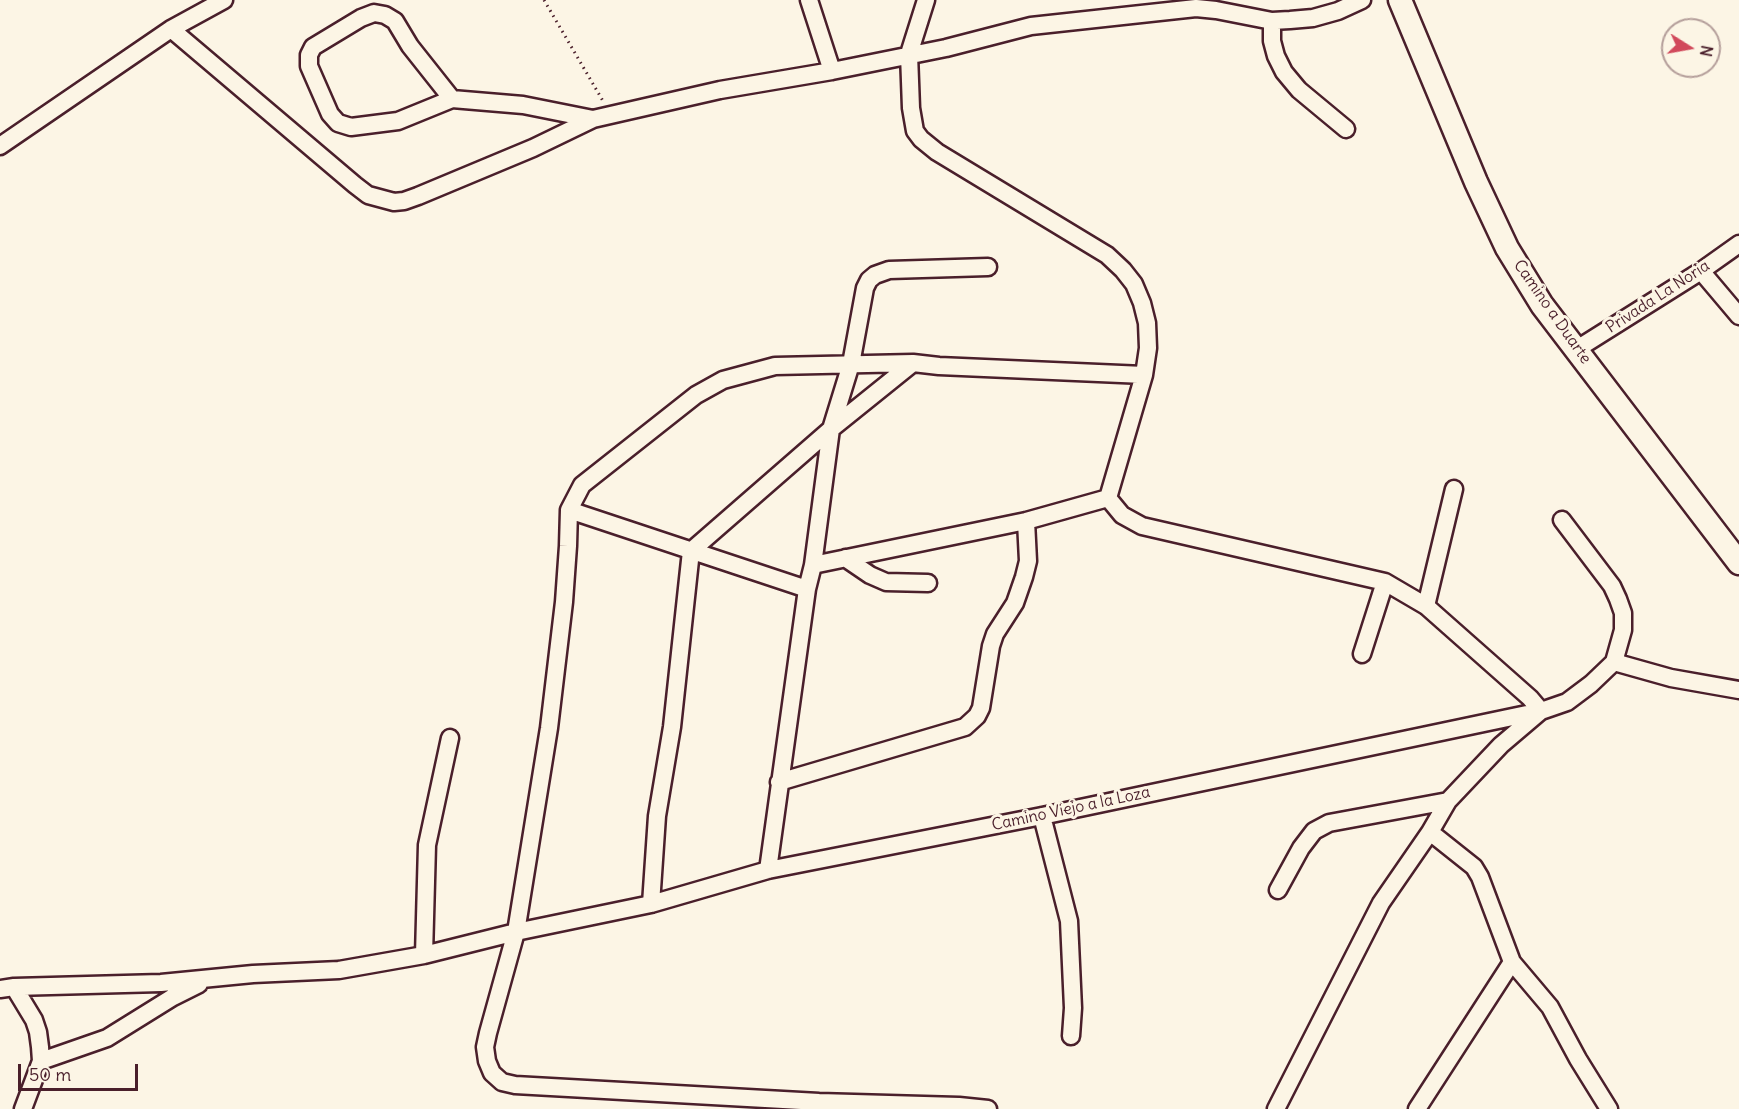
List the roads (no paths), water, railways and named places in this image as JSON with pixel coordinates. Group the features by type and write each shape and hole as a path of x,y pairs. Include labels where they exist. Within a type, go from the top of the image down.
{"street":[{"path":"0,146 171,29 224,0"},
{"path":"809,0 832,71"},
{"path":"926,0 909,54 911,108 915,131 937,152 1107,255 1134,284 1142,303 1147,323 1148,348 1144,375 1108,498"},
{"path":"171,29 368,195 379,199 405,201 533,148 593,119 720,90 946,48 1031,26 1186,9 1215,10 1237,7 1272,21 1313,18 1338,11 1362,0"},
{"name":"Camino a Duarte","path":"1400,0 1476,182 1507,248 1542,305 1739,562"},
{"path":"452,99 410,46 395,21 385,15 374,13 361,18 312,47 309,55 309,66 330,114 338,123 351,127 398,121 452,99 523,105 593,119"},
{"path":"1272,21 1272,41 1284,72 1299,90 1346,129"},
{"name":"Privada La Noria","path":"1577,349 1701,271 1739,244"},
{"path":"768,870 831,429 851,364 865,288 875,275 889,270 988,267"},
{"path":"1701,271 1739,316"},
{"path":"988,1109 553,1088 502,1082 492,1072 487,1061 485,1047 516,932 549,728 564,602 568,510 582,485 696,394 723,380 775,366 913,363 1144,375"},
{"path":"651,904 657,816 672,727 691,551 831,429 913,363"},
{"path":"1426,606 1454,489"},
{"path":"813,565 1026,521 1108,498"},
{"path":"1108,498 1122,515 1142,526 1385,582 1426,606 1506,675 1541,711 1501,745 1448,801 1366,930 1276,1109"},
{"path":"568,510 807,589"},
{"path":"1562,520 1612,586 1618,599 1623,613 1623,630 1614,662 1671,678 1739,690"},
{"path":"779,782 965,727 977,716 981,708 995,634 1014,603 1024,577 1028,561 1026,521"},
{"path":"844,558 870,575 886,582 928,583"},
{"path":"1362,654 1385,582"},
{"name":"Camino Viejo a la Loza","path":"208,980 253,974 339,969 424,955 516,932 651,904 768,870 1042,816 1541,711 1567,702 1591,684 1614,662"},
{"path":"424,955 427,845 450,738"},
{"path":"1278,890 1301,848 1314,831 1329,823 1448,801"},
{"path":"1042,816 1069,921 1074,1008 1071,1036"},
{"path":"1430,832 1474,867 1480,877 1512,962 1550,1007 1609,1109"},
{"path":"1417,1109 1512,962"},
{"path":"7,988 208,980"},
{"path":"41,1061 107,1038 172,997 208,980"},
{"path":"7,988 34,1020 38,1032 41,1061 23,1109"}]}
